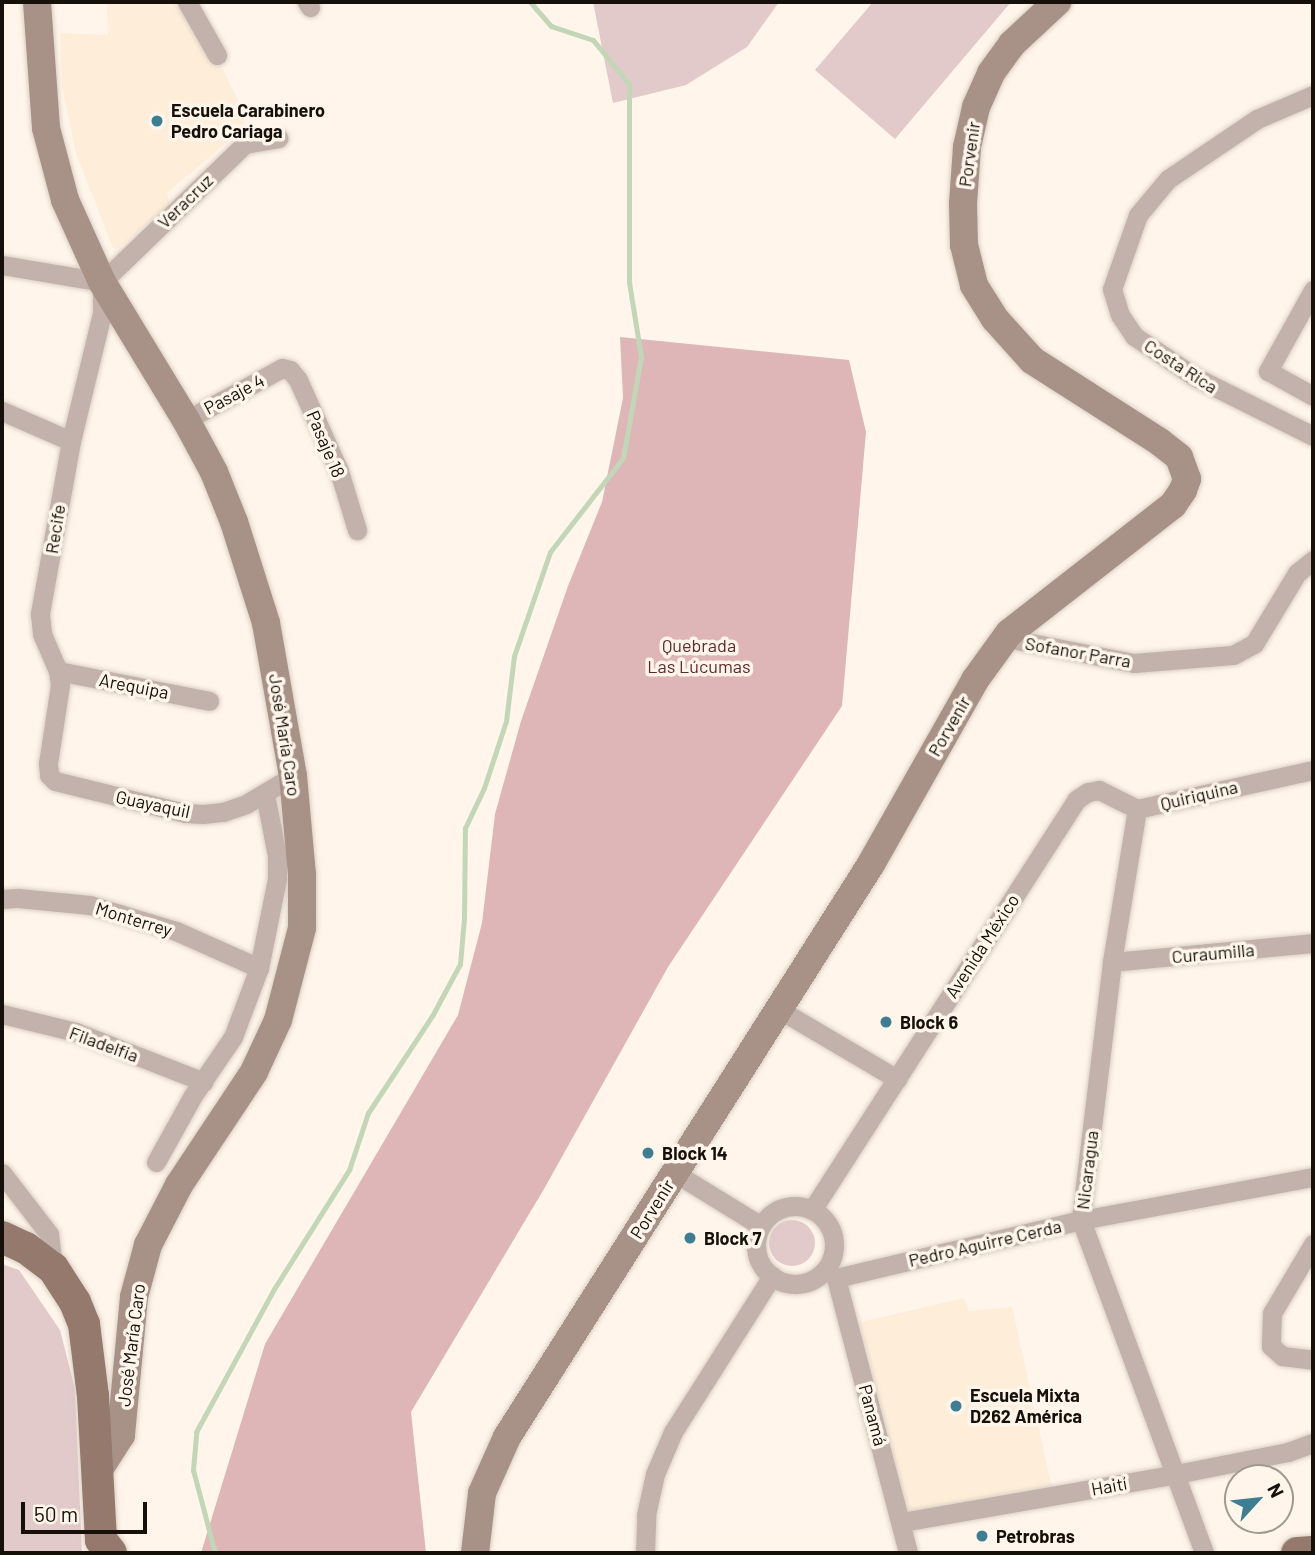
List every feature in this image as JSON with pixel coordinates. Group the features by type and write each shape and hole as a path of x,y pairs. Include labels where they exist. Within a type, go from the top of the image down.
{"main road":[{"path":"2,1237 26,1248 53,1268 75,1302 84,1324 105,1549"},
{"path":"1297,1553 1313,1552"}],"street":[{"name":"José María Caro","path":"37,2 46,128 65,200 102,282 186,420 214,472 234,522 266,623 293,776 300,839 302,928 278,1020 254,1072 179,1185 148,1245 134,1297 121,1434 111,1455 98,1471"},
{"path":"187,2 217,55"},
{"name":"Porvenir","path":"475,1553 482,1493 507,1437 871,863 975,680 1006,638 1039,607 1172,505 1183,490 1186,479 1179,457 1032,360 995,319 974,285 964,246 963,204 967,147 976,107 991,73 1012,44 1057,2"},
{"name":"Costa Rica","path":"1313,95 1257,119 1168,179 1138,215 1112,289 1120,315 1134,336 1218,390 1313,436"},
{"name":"Veracruz","path":"102,282 245,144 278,138"},
{"path":"2,265 102,282"},
{"name":"Recife","path":"49,775 48,763 59,706 58,671 42,634 40,614 71,441 102,313 102,282"},
{"path":"1313,290 1268,371 1313,396"},
{"name":"Pasaje 4","path":"186,420 282,368"},
{"name":"Pasaje 18","path":"282,368 290,370 298,380 339,471 357,530"},
{"path":"2,411 71,441"},
{"name":"Sofanor Parra","path":"1006,638 1133,663 1233,655 1254,644 1297,573 1313,560"},
{"name":"Arequipa","path":"58,671 209,701"},
{"name":"Quiriquina","path":"1088,792 1109,793 1137,809 1313,770"},
{"name":"Guayaquil","path":"49,775 55,781 185,813 223,812 265,794 293,776"},
{"name":"Avenida México","path":"813,1210 1076,800 1088,792"},
{"name":"José María Caro","path":"156,1162 192,1097 233,1037 258,968 276,879 277,856 265,794"},
{"name":"Nicaragua","path":"1137,809 1112,962 1081,1220 1205,1553"},
{"name":"Monterrey","path":"2,900 18,898 90,905 176,931 258,968"},
{"name":"Curaumilla","path":"1112,962 1313,943"},
{"path":"780,1010 897,1079"},
{"name":"Filadelfia","path":"2,1014 76,1032 204,1082"},
{"path":"2,1172 49,1234 53,1268"},
{"path":"675,1173 761,1226"},
{"name":"Pedro Aguirre Cerda","path":"831,1273 1081,1220 1313,1177"},
{"path":"803,1206 813,1210 826,1220 833,1236 831,1273 796,1284 772,1276 757,1253 761,1226 774,1212 783,1208 803,1206"},
{"path":"1313,1244 1272,1313 1271,1346 1282,1356 1313,1360"},
{"name":"Panamá","path":"831,1273 902,1522 908,1553"},
{"path":"645,1553 646,1515 653,1484 673,1432 772,1276"},
{"name":"Haití","path":"902,1522 1176,1474 1289,1452 1313,1443"}],"shaded area":[{"name":"Escuela Carabinero Pedro Cariaga","path":"107,2 190,2 245,115 244,128 167,193 170,205 117,249 113,248 76,153 62,86 60,33 108,35"},
{"path":"593,2 779,2 747,47 686,85 613,103"},
{"path":"873,2 1011,2 895,139 815,70"},
{"path":"792,1220 808,1227 815,1243 808,1259 792,1266 776,1259 769,1243 776,1227"},
{"path":"2,1264 19,1270 60,1330 75,1389 82,1553 2,1553"},
{"name":"Escuela Mixta D262 América","path":"964,1298 969,1311 1012,1307 1052,1488 907,1512 857,1323"}],"green space":[{"name":"Quebrada Las Lúcumas","path":"620,337 849,360 866,432 842,706 668,967 544,1189 411,1412 426,1553 201,1553 265,1344 458,1015 482,923 495,814 521,721 568,586 602,502 623,398"}],"waterway":[{"path":"215,1553 193,1470 196,1432 274,1289 349,1170 368,1113 432,1016 460,964 464,918 465,828 484,788 506,721 514,656 550,552 623,458 641,357 629,282 629,84 593,40 551,26 530,2"}],"place":[{"name":"Escuela Carabinero Pedro Cariaga","path":"157,121"},
{"name":"Block 6","path":"886,1022"},
{"name":"Block 14","path":"648,1153"},
{"name":"Block 7","path":"690,1238"},
{"name":"Escuela Mixta D262 América","path":"956,1406"},
{"name":"Petrobras","path":"982,1536"}]}
